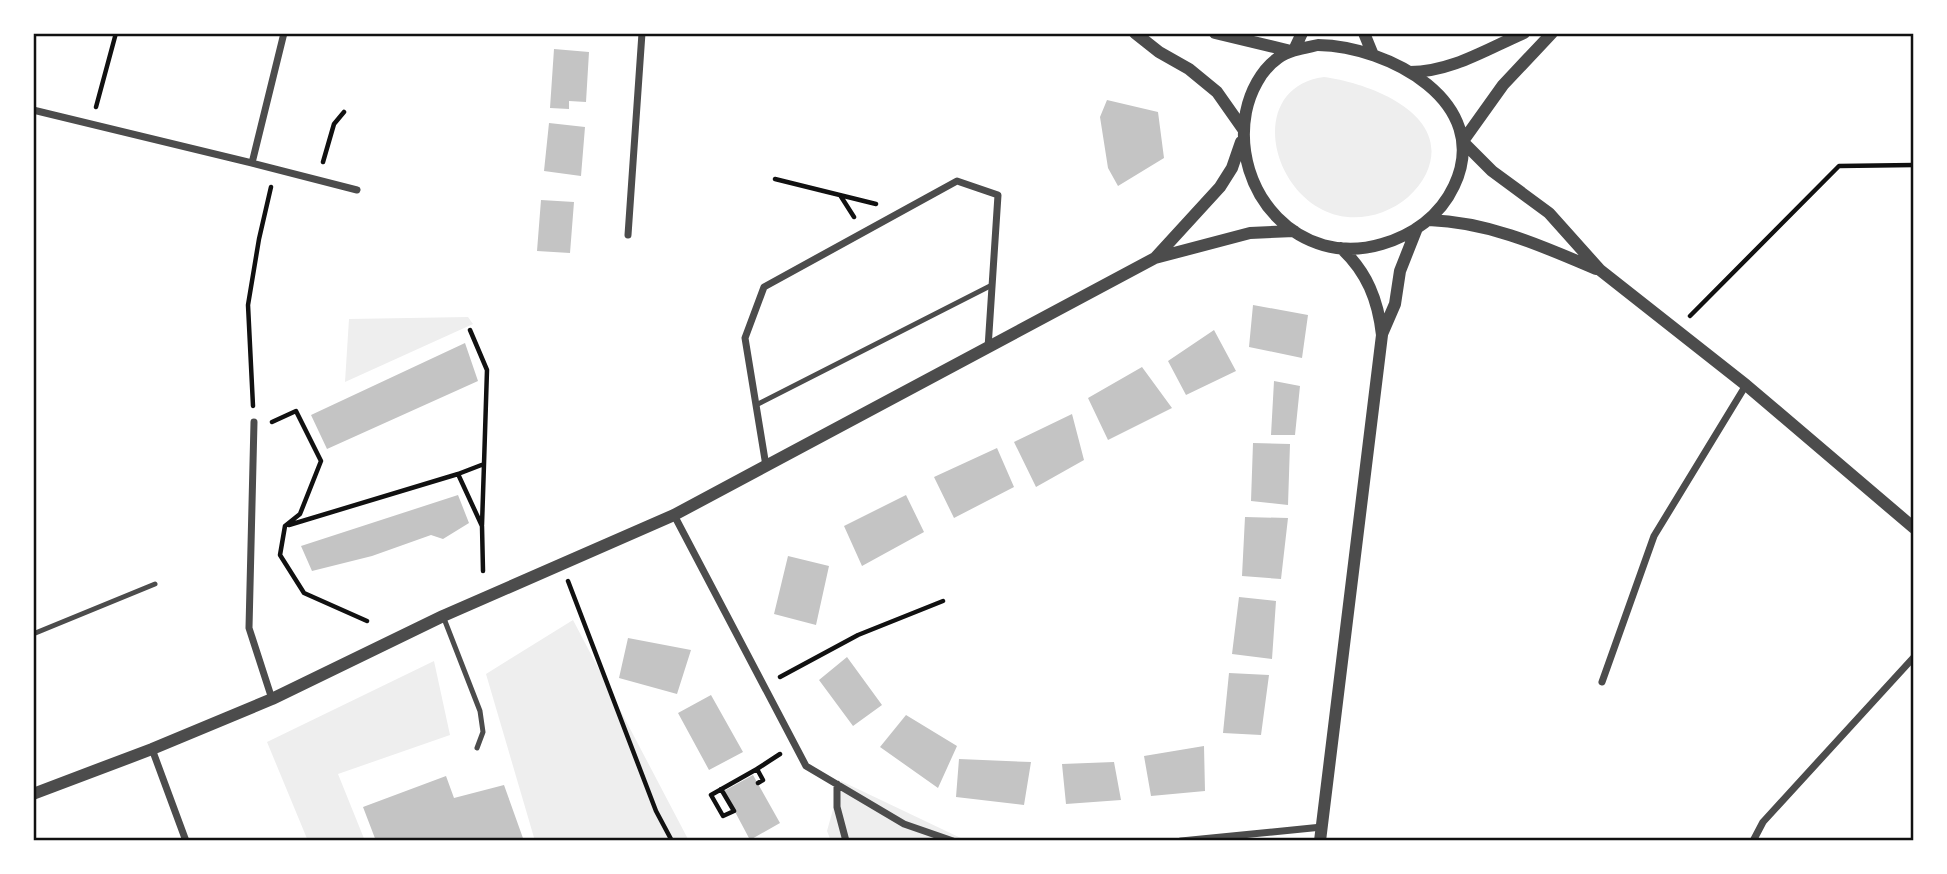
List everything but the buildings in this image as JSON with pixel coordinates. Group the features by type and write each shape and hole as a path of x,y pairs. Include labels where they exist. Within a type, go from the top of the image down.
{"street":[{"path":"253,163 284,33"},
{"path":"628,235 642,33"},
{"path":"1135,33 1159,52 1189,69 1217,92 1243,133 1248,173 1259,197 1276,218 1316,242 1341,248 1362,249 1381,244 1429,220 1442,207 1458,177 1464,156 1463,141 1459,125 1449,107 1421,78 1410,72 1373,55 1335,45 1292,50 1277,58 1264,71 1255,86 1248,103 1243,133 1231,169 1220,187 1155,258"},
{"path":"1215,33 1292,50"},
{"path":"1292,50 1302,33"},
{"path":"1364,33 1373,55"},
{"path":"1410,72 1430,71 1452,65 1524,33"},
{"path":"1463,141 1496,94 1552,33"},
{"path":"33,110 357,190"},
{"path":"1463,141 1492,171 1549,213 1600,270 1746,385 1914,528"},
{"path":"766,467 745,338 764,287 957,181 998,195 988,349"},
{"path":"1429,220 1468,223 1495,229 1600,270"},
{"path":"1382,335 1395,304 1401,271 1417,228"},
{"path":"33,794 152,749 272,699 443,616 674,515 1155,258 1250,233 1294,231"},
{"path":"1320,841 1382,335 1379,312 1364,275 1341,248"},
{"path":"1602,682 1654,537 1746,385"},
{"path":"254,422 249,628 272,699"},
{"path":"674,515 806,766 904,824 953,841"},
{"path":"1753,841 1763,822 1914,657"},
{"path":"152,749 186,841"},
{"path":"837,784 837,807 846,841"},
{"path":"1181,841 1322,827"}],"lane":[{"path":"756,405 992,285"},
{"path":"33,634 156,584"},
{"path":"443,616 480,711 483,732 477,748"}],"path":[{"path":"91,125 116,33"},
{"path":"323,162 334,124 344,112"},
{"path":"1677,329 1839,166 1914,165"},
{"path":"276,169 258,239 248,305 254,422 270,423 296,411 321,461 300,514 285,526 280,555 304,593 367,621"},
{"path":"775,179 887,207"},
{"path":"840,195 863,233"},
{"path":"470,330 487,370 483,571"},
{"path":"285,526 484,464"},
{"path":"458,474 482,526"},
{"path":"562,564 656,811 672,841"},
{"path":"764,685 858,635 943,601"},
{"path":"722,789 734,811 723,816 712,795 787,749"},
{"path":"757,769 763,780 758,783"}],"shaded area":[{"path":"1324,77 1363,86 1402,105 1418,119 1428,134 1432,153 1426,174 1413,192 1390,209 1348,217 1319,208 1296,189 1281,163 1275,135 1279,109 1295,88"},
{"path":"468,317 473,324 345,382 349,319"},
{"path":"573,620 689,841 535,841 486,674"},
{"path":"434,661 450,735 338,774 365,841 308,841 267,742"},
{"path":"841,781 967,841 831,841 827,831"}]}
